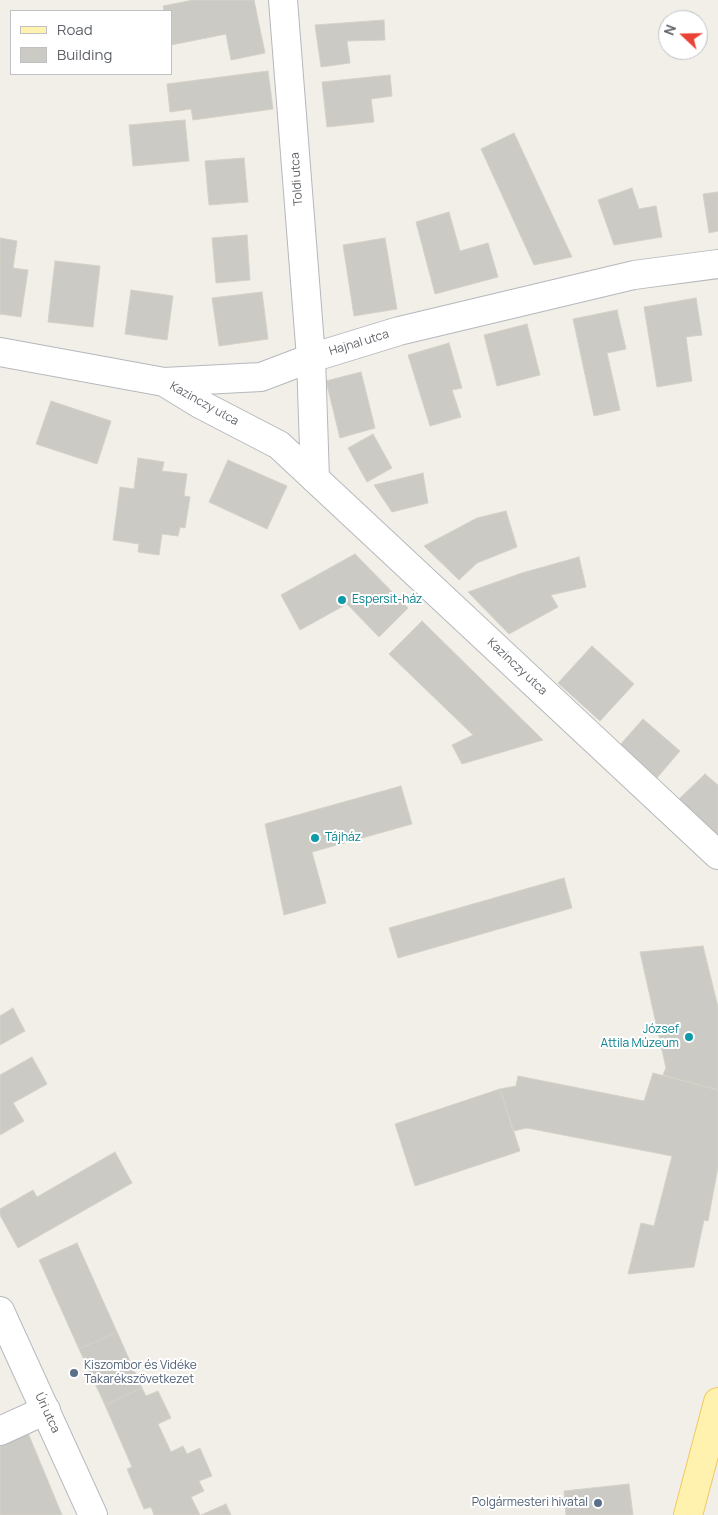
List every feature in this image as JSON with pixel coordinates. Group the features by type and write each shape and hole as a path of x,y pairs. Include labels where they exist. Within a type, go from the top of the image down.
{"main road":[{"path":"688,1515 718,1402"}],"street":[{"name":"Toldi utca","path":"283,0 311,358"},
{"name":"Hajnal utca","path":"0,352 164,382 262,377 311,358 398,331 625,278 718,264"},
{"path":"311,358 315,479"},
{"name":"Kazinczy utca","path":"164,382 200,404 279,445 718,855"},
{"name":"Úri utca","path":"0,1311 93,1515"},
{"path":"0,1431 46,1410"}],"building":[{"path":"193,0 254,0 265,53 231,60 226,34 172,45 172,10 164,10 163,6"},
{"path":"384,20 385,40 347,41 350,63 321,67 315,25"},
{"path":"268,71 273,109 193,120 191,109 170,112 167,84"},
{"path":"390,75 392,96 371,99 374,122 327,127 322,82"},
{"path":"185,120 189,161 133,166 129,125"},
{"path":"514,133 572,257 534,265 481,149"},
{"path":"244,158 248,202 209,205 205,161"},
{"path":"632,188 639,209 656,206 662,237 614,245 598,200"},
{"path":"718,192 718,231 709,233 703,194"},
{"path":"449,212 460,251 488,243 498,277 435,294 416,222"},
{"path":"247,235 250,280 216,283 212,238"},
{"path":"0,238 17,241 13,268 28,270 21,317 0,314"},
{"path":"385,238 397,309 354,316 343,245"},
{"path":"55,261 100,266 93,327 48,322"},
{"path":"131,290 173,296 167,340 125,334"},
{"path":"262,292 268,339 219,346 212,298"},
{"path":"696,298 702,335 686,337 692,381 657,387 644,307"},
{"path":"617,310 626,349 607,353 620,410 594,416 573,319"},
{"path":"527,324 540,375 497,386 484,335"},
{"path":"449,343 462,388 452,390 461,417 430,426 408,355"},
{"path":"361,372 375,428 340,438 326,381"},
{"path":"51,401 111,421 97,464 36,444"},
{"path":"373,434 392,468 367,482 348,448"},
{"path":"138,458 164,462 162,471 187,474 184,496 190,497 185,528 180,527 178,536 162,534 159,555 138,552 139,544 113,540 120,487 134,489"},
{"path":"228,460 287,486 267,529 209,502"},
{"path":"423,473 428,503 392,512 374,485"},
{"path":"506,511 517,547 477,563 459,580 424,546 477,518"},
{"name":"Espersit-ház","path":"355,554 408,608 379,637 347,604 300,630 281,595"},
{"path":"579,557 586,587 551,595 558,607 509,634 468,592 522,573"},
{"path":"422,621 543,740 462,764 452,745 473,735 389,654"},
{"path":"592,646 634,684 600,721 558,683"},
{"path":"643,719 680,751 656,779 619,746"},
{"path":"705,774 718,785 718,838 677,801"},
{"name":"Tájház","path":"401,786 412,824 312,852 326,903 284,915 265,824"},
{"path":"564,878 572,908 398,958 389,928"},
{"name":"József Attila Múzeum","path":"703,946 718,1007 718,1090 663,1075 666,1068 640,952"},
{"path":"13,1008 25,1031 0,1045 0,1016"},
{"path":"32,1057 47,1084 13,1103 24,1121 0,1135 0,1075"},
{"path":"653,1073 718,1090 718,1167 708,1221 704,1220 694,1267 628,1274 641,1223 654,1226 672,1156 527,1128 513,1131 500,1089 516,1086 518,1076 644,1101"},
{"path":"500,1089 520,1151 415,1186 395,1124"},
{"path":"115,1152 132,1183 18,1248 0,1215 0,1209 33,1190 37,1197"},
{"path":"77,1243 117,1332 79,1349 39,1260"},
{"path":"117,1332 142,1388 105,1405 79,1349"},
{"path":"142,1388 146,1396 158,1391 171,1418 158,1424 171,1452 183,1446 187,1454 200,1448 212,1476 199,1481 204,1491 191,1497 200,1515 154,1515 151,1507 144,1509 127,1469 132,1467 105,1405"},
{"path":"28,1433 62,1515 0,1515 0,1446"},
{"name":"Polgármesteri hivatal","path":"629,1484 633,1515 566,1515 564,1491"},
{"path":"226,1504 231,1515 201,1515"}],"place":[{"name":"Espersit-ház","path":"342,600"},
{"name":"Tájház","path":"315,838"},
{"name":"József Attila Múzeum","path":"689,1037"},
{"name":"Kiszombor és Vidéke Takarékszövetkezet","path":"74,1373"},
{"name":"Polgármesteri hivatal","path":"598,1503"}]}
